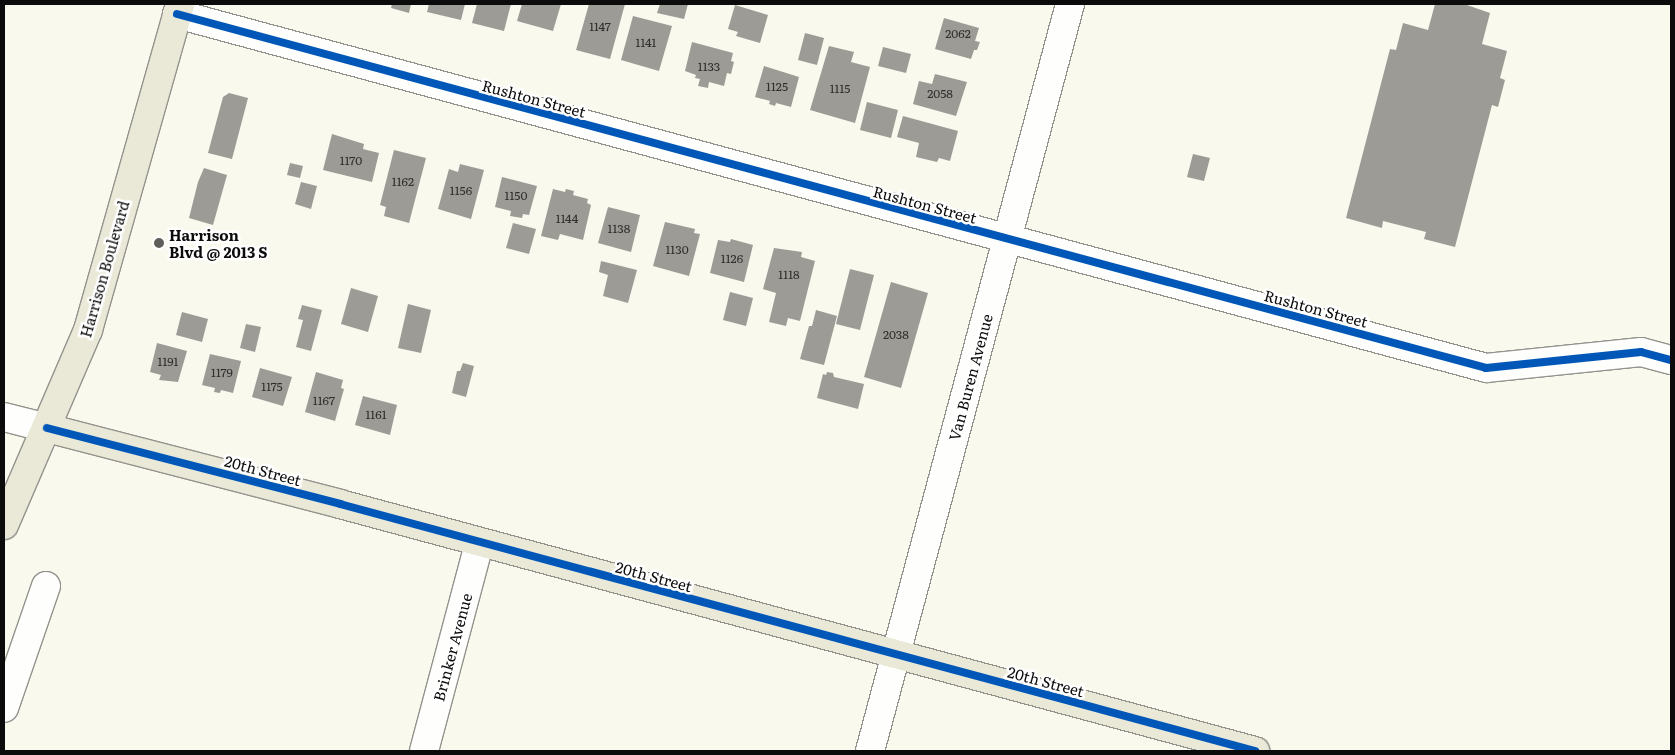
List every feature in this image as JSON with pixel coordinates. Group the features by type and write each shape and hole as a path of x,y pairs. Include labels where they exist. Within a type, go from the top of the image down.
{"main road":[{"name":"Harrison Boulevard","path":"4,525 88,330 178,9"},
{"name":"20th Street","path":"46,428 1255,751"}],"street":[{"name":"Van Buren Avenue","path":"870,751 1070,4"},
{"name":"Rushton Street","path":"178,9 1007,240 1486,368 1641,352 1671,360"},
{"name":"20th Street","path":"4,417 46,428"},
{"name":"Brinker Avenue","path":"424,751 479,544"},
{"path":"4,708 46,586"}],"building":[{"path":"392,4 411,4 409,13 391,8"},
{"path":"429,4 465,4 461,20 427,12"},
{"path":"477,4 511,4 504,31 472,23"},
{"path":"522,4 561,4 553,31 517,21"},
{"path":"589,4 625,4 610,59 576,50"},
{"path":"660,4 688,4 684,19 657,13"},
{"path":"1435,4 1464,4 1490,13 1482,44 1507,51 1500,78 1505,80 1498,107 1492,105 1455,247 1424,239 1426,232 1383,221 1382,228 1346,218 1390,49 1396,50 1403,23 1428,30"},
{"path":"735,5 768,15 760,43 736,36 738,32 728,29"},
{"path":"633,16 672,26 659,71 621,60"},
{"path":"944,18 979,28 975,41 980,42 977,50 974,50 971,59 935,49"},
{"path":"805,33 824,38 817,65 798,60"},
{"path":"692,42 733,53 731,61 734,62 731,74 727,73 724,86 709,82 708,88 698,86 700,79 695,78 696,75 685,71"},
{"path":"829,46 854,52 851,62 870,67 855,123 810,110"},
{"path":"883,47 911,54 906,73 878,66"},
{"path":"764,66 799,77 791,107 776,103 775,106 769,104 770,101 755,97"},
{"path":"935,74 967,82 956,116 913,104 919,81 932,84"},
{"path":"229,93 248,98 232,159 208,153 223,97"},
{"path":"867,102 898,110 891,138 860,130"},
{"path":"903,116 958,131 950,161 939,158 937,162 916,157 919,143 897,137"},
{"path":"332,134 364,144 363,149 379,153 372,182 323,170"},
{"path":"394,150 426,158 409,223 384,216 386,207 380,205"},
{"path":"1193,154 1210,158 1204,181 1187,177"},
{"path":"290,163 303,166 300,178 287,175"},
{"path":"460,164 484,170 471,219 438,209 449,169 458,172"},
{"path":"204,168 227,175 213,225 189,218 198,182"},
{"path":"502,177 537,186 529,215 523,214 522,218 510,216 511,211 495,207"},
{"path":"301,182 317,186 311,209 295,204"},
{"path":"553,189 565,192 566,189 574,191 573,195 588,199 587,203 591,205 583,240 560,234 558,240 541,236"},
{"path":"608,207 640,215 631,252 598,243"},
{"path":"665,222 695,229 694,233 700,234 689,276 653,266"},
{"path":"513,223 536,229 529,254 506,248"},
{"path":"731,239 753,245 744,282 710,273 718,240 730,242"},
{"path":"774,248 802,252 801,257 815,261 800,321 788,318 786,326 769,322 776,293 763,289"},
{"path":"601,261 637,270 628,303 603,296 608,275 599,272"},
{"path":"850,269 874,275 860,330 836,324"},
{"path":"891,282 928,293 901,388 864,377"},
{"path":"351,288 378,296 368,332 341,324"},
{"path":"730,292 753,298 746,326 723,320"},
{"path":"408,304 431,310 421,353 398,348"},
{"path":"302,305 322,310 311,351 296,347 303,320 298,319"},
{"path":"816,310 837,316 824,365 800,359 809,326 812,326"},
{"path":"182,312 208,319 202,342 176,335"},
{"path":"246,324 261,327 255,352 240,348"},
{"path":"157,343 187,351 178,382 159,380 161,375 150,372"},
{"path":"210,354 241,361 233,393 221,390 220,393 214,392 215,388 202,385"},
{"path":"463,363 474,366 466,397 452,393 457,371 460,371"},
{"path":"260,368 292,377 283,406 252,397"},
{"path":"316,372 343,380 341,388 344,389 335,421 305,412"},
{"path":"827,372 833,373 834,377 864,384 858,409 817,398 823,374 826,375"},
{"path":"363,396 397,405 390,435 355,425"}],"cycle path":[{"path":"177,14 1486,368 1641,352 1671,360"},
{"path":"47,428 340,504 1255,751"}],"place":[{"name":"Harrison Blvd @ 2013 S","path":"159,243"}]}
